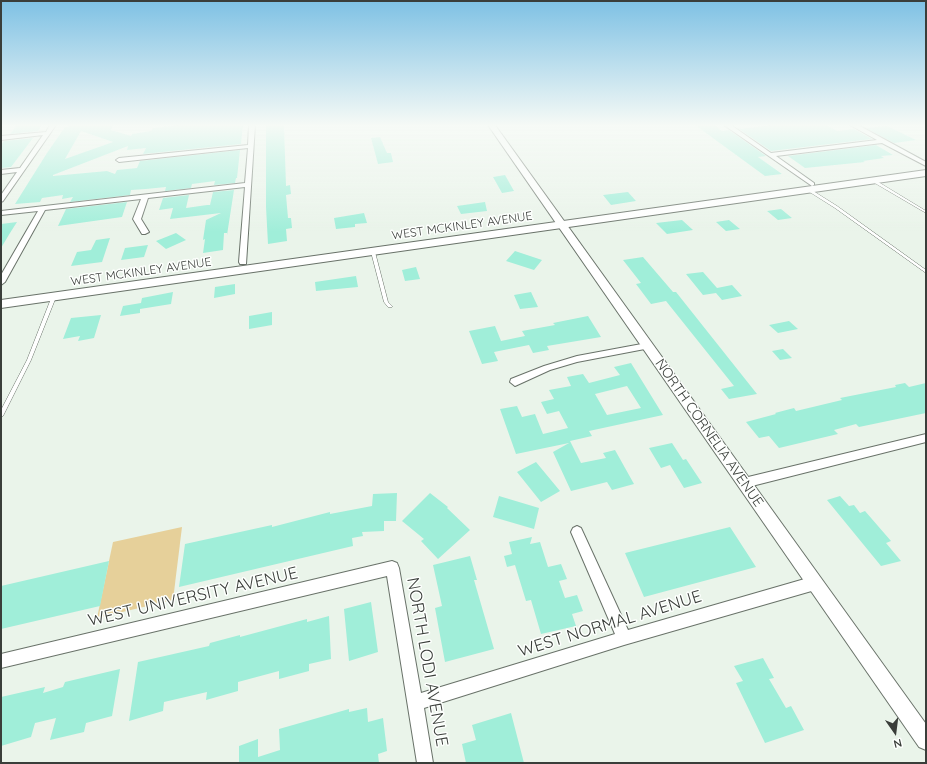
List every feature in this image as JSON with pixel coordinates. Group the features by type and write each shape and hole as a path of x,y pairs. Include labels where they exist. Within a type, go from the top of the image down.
{"main road":[{"name":"WEST MCKINLEY AVENUE","path":"1,298 6,295 244,262 560,222 810,187 926,166"},
{"name":"WEST MCKINLEY AVENUE","path":"810,187 875,181 926,172"},
{"name":"WEST MCKINLEY AVENUE","path":"1,304 54,298 373,252 560,222"}],"street":[{"path":"1,200 29,161"},
{"path":"244,262 250,161"},
{"name":"NORTH CORNELIA AVENUE","path":"516,161 926,740"},
{"path":"777,161 810,187"},
{"path":"917,161 926,166"},
{"path":"1,172 22,170"},
{"path":"1,213 248,185"},
{"path":"144,197 137,219 145,232"},
{"path":"1,282 43,208"},
{"path":"515,382 547,368 577,359 647,346"},
{"path":"744,483 926,438"},
{"path":"577,532 624,638"},
{"name":"WEST UNIVERSITY AVENUE","path":"1,661 392,568"},
{"name":"NORTH LODI AVENUE","path":"392,568 425,763"},
{"name":"WEST NORMAL AVENUE","path":"416,703 624,638 815,582"}],"lane":[{"path":"875,181 926,212"},
{"path":"810,187 926,272"},
{"path":"373,252 386,302 390,306"},
{"path":"1,415 29,360 54,298"}],"shaded area":[{"path":"182,527 173,600 97,618 113,542"}],"building":[{"path":"1,161 16,161 11,167 1,168"},
{"path":"42,161 90,161 53,176 107,171 115,174 117,170 137,168 140,161 143,161 239,161 235,183 214,185 215,181 192,184 191,188 165,191 166,187 131,190 130,195 70,202 73,197 62,199 63,195 42,198 40,202 15,204"},
{"path":"266,161 285,161 286,186 290,185 291,194 286,195 288,218 291,218 292,228 286,229 287,241 268,244"},
{"path":"377,161 393,161 393,162 378,164"},
{"path":"744,161 763,161 782,174 765,176"},
{"path":"795,161 865,161 863,161 865,162 805,168"},
{"path":"505,175 514,191 502,193 493,177"},
{"path":"234,190 227,235 227,233 224,233 223,250 203,253 206,220 221,213 170,219 173,208 159,210 163,198 189,195 186,208 210,205 213,192"},
{"path":"628,192 636,201 611,205 603,195"},
{"path":"127,202 122,217 58,226 66,209"},
{"path":"485,202 487,211 461,214 457,206"},
{"path":"781,209 792,218 778,220 767,211"},
{"path":"364,213 367,223 355,224 355,227 336,229 334,218"},
{"path":"682,220 693,230 667,234 656,223"},
{"path":"729,220 740,229 726,231 716,222"},
{"path":"17,222 10,233 1,248 1,224"},
{"path":"176,233 186,240 166,249 156,241"},
{"path":"110,238 102,262 71,266 77,252 91,250 96,240"},
{"path":"148,245 144,257 121,260 125,248"},
{"path":"515,251 542,260 534,270 506,261"},
{"path":"643,257 673,292 676,292 757,394 729,399 721,389 734,386 666,301 651,304 636,284 641,283 623,260"},
{"path":"416,267 420,279 405,281 402,270"},
{"path":"703,272 717,288 732,285 742,296 722,300 716,293 703,295 686,274"},
{"path":"356,276 358,287 316,291 315,282"},
{"path":"235,284 235,294 214,298 215,287"},
{"path":"173,292 171,304 140,309 140,313 120,316 123,306 141,303 142,298"},
{"path":"531,292 538,307 520,309 514,295"},
{"path":"272,312 272,325 249,329 249,316"},
{"path":"101,315 94,338 78,341 80,336 63,339 71,318"},
{"path":"588,316 601,337 547,346 549,350 533,353 529,345 494,352 498,361 482,364 469,331 495,326 501,341 525,336 522,331 555,325 553,323"},
{"path":"789,321 798,329 778,333 769,325"},
{"path":"783,349 792,358 780,360 772,351"},
{"path":"631,363 663,415 589,431 592,436 570,441 581,463 606,458 603,453 615,450 634,484 612,490 607,482 571,491 553,452 569,443 516,454 500,409 517,406 522,417 535,414 543,434 568,428 559,411 547,414 541,402 554,399 549,390 571,386 567,377 583,374 589,383 620,375 614,367","holes":["627,386 641,408 607,415 595,394"]},
{"path":"905,383 909,387 926,383 926,413 859,427 856,424 834,430 838,434 779,448 769,436 759,438 746,422 794,408 796,411 842,400 840,398 896,387 895,385"},
{"path":"672,443 683,460 686,459 702,483 684,488 670,465 661,468 649,448"},
{"path":"536,462 560,491 541,502 517,472"},
{"path":"397,493 396,521 384,521 384,531 362,532 363,536 352,538 353,546 179,587 185,544 272,525 272,527 330,512 330,514 372,506 373,494"},
{"path":"430,493 448,507 447,508 470,530 438,559 421,541 424,539 402,521"},
{"path":"499,496 539,508 534,529 493,517"},
{"path":"840,496 849,506 854,505 860,513 865,511 891,541 886,543 901,561 881,566 827,500"},
{"path":"730,527 756,567 644,597 625,553"},
{"path":"532,537 530,544 540,542 548,567 561,564 567,579 559,581 565,598 577,595 583,611 572,614 576,626 541,634 531,600 526,601 515,565 507,567 504,556 512,554 509,542"},
{"path":"470,556 477,580 474,580 494,649 445,662 435,608 442,606 433,565"},
{"path":"109,561 100,606 1,629 1,586"},
{"path":"371,602 378,652 349,661 344,609"},
{"path":"329,616 331,659 309,664 309,671 279,679 279,671 238,682 238,691 206,700 207,692 164,702 163,711 129,721 138,662 209,646 210,643 240,635 240,637 307,619 307,622"},
{"path":"763,658 774,678 769,679 786,708 791,706 804,730 765,743 736,683 743,681 734,666"},
{"path":"120,669 112,716 86,723 84,732 50,740 56,718 35,723 31,737 1,746 1,697 45,687 43,693 63,687 65,682"},
{"path":"367,708 368,722 383,718 387,751 378,754 379,763 239,763 239,746 258,739 258,757 280,750 279,729 349,709 349,712"},
{"path":"511,713 524,763 466,763 462,744 476,740 472,725"}]}
